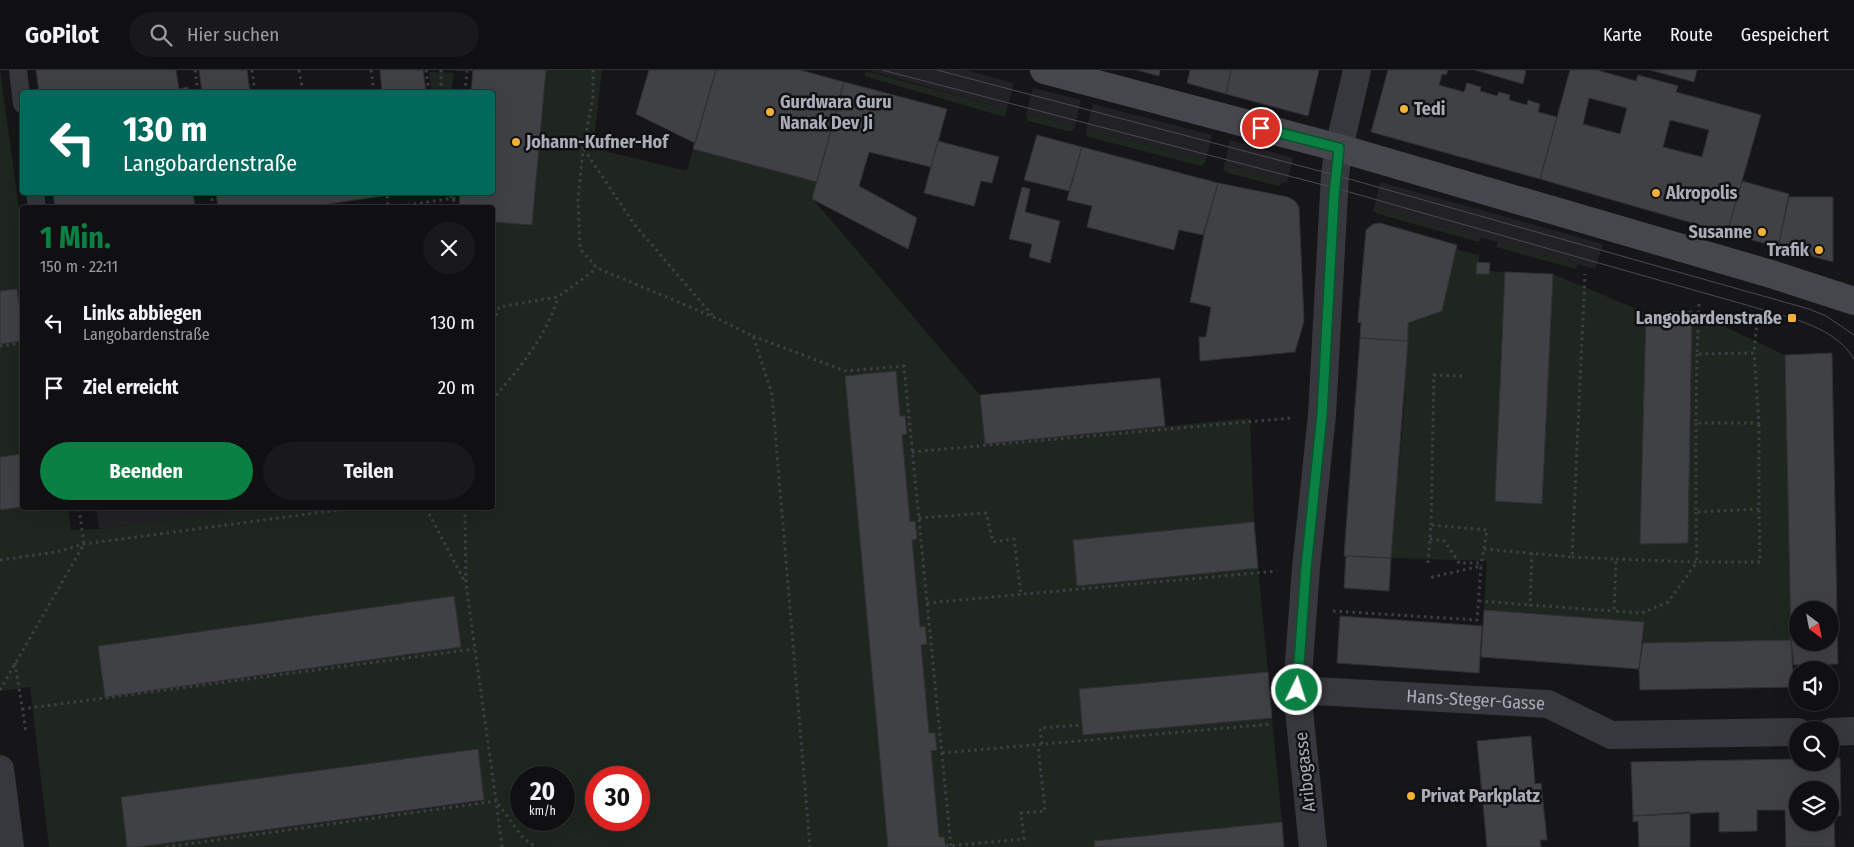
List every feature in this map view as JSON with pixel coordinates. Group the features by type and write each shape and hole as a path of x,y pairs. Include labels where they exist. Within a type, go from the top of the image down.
{"street":[{"path":"1044,70 1339,148 1771,274 1854,302"},
{"name":"Aribogasse","path":"1313,847 1297,690 1306,568 1322,415 1334,196 1339,148 1357,70"},
{"name":"Hans-Steger-Gasse","path":"1297,690 1548,704 1611,735 1789,732"},
{"path":"1839,732 1854,731"},
{"path":"0,769 10,847"}],"lane":[{"path":"18,70 20,90"}],"path":[{"path":"195,70 198,90"},
{"path":"252,70 255,90"},
{"path":"299,70 303,90"},
{"path":"371,70 374,90"},
{"path":"426,70 429,90"},
{"path":"441,70 441,90"},
{"path":"593,70 593,97 583,149 578,200 580,249 597,268 714,317 753,336 846,371 904,366 908,425 919,518 918,530 927,603 928,635 951,847"},
{"path":"465,90 467,71"},
{"path":"583,149 634,224 714,317"},
{"path":"449,195 454,198"},
{"path":"387,196 388,205"},
{"path":"408,205 454,198"},
{"path":"453,205 454,198"},
{"path":"495,308 558,297 597,268"},
{"path":"1572,557 1586,274"},
{"path":"495,396 518,369 552,315 558,297"},
{"path":"1478,601 1642,613 1668,602 1697,562 1696,423 1699,304"},
{"path":"495,319 499,307"},
{"path":"1484,549 1572,557 1697,562 1760,562 1759,423 1754,353 1757,320"},
{"path":"753,336 772,394 810,847"},
{"path":"0,346 20,343"},
{"path":"1697,354 1754,353"},
{"path":"1431,525 1434,375 1464,376"},
{"path":"912,452 1291,418"},
{"path":"1696,423 1759,423"},
{"path":"1696,512 1759,509"},
{"path":"0,690 84,544 79,510"},
{"path":"0,560 56,552 84,544 338,510"},
{"path":"427,510 466,584"},
{"path":"465,510 466,584 502,847"},
{"path":"919,518 986,513 993,542 1014,539 1021,594"},
{"path":"1333,611 1477,620 1487,530 1431,525 1428,563"},
{"path":"1430,538 1445,541 1459,563 1482,564"},
{"path":"1530,605 1532,553"},
{"path":"1614,611 1616,559"},
{"path":"1428,578 1482,564"},
{"path":"927,603 1280,570"},
{"path":"22,709 408,656 474,649"},
{"path":"15,664 26,732"},
{"path":"1223,723 1223,728"},
{"path":"942,753 1278,724"},
{"path":"946,846 1024,840 1022,813 1045,811 1040,728 1082,725"},
{"path":"1136,731 1136,736"},
{"path":"166,847 179,843 496,801"},
{"path":"496,801 523,838 536,847"}],"shaded area":[{"path":"0,70 20,216 20,312 17,289 0,291"},
{"path":"546,70 602,70 593,148 687,171 693,149 817,182 813,199 980,395 985,444 1250,418 1254,522 1073,541 1077,586 1258,568 1268,672 1079,689 1083,735 1272,718 1282,822 1095,841 1095,847 946,847 944,837 939,837 931,751 937,750 935,733 929,733 921,645 927,644 925,626 920,627 912,540 917,539 910,522 902,435 907,434 905,416 900,416 895,371 845,376 888,847 139,847 484,801 477,749 121,797 127,847 49,847 30,687 0,691 0,510 20,507 20,510 68,510 71,530 99,529 239,510 495,510 495,222 532,225","holes":["454,596 461,647 105,697 98,646"]},
{"path":"867,70 965,70 1014,83 1007,109"},
{"path":"866,71 1007,109 1005,117 864,76"},
{"path":"429,72 454,73 451,90 432,90"},
{"path":"1033,88 1081,100 1075,126 1026,113"},
{"path":"1093,104 1212,135 1206,160 1086,130"},
{"path":"1025,113 1075,126 1073,131 1068,131 1028,121"},
{"path":"1086,130 1206,160 1201,166 1089,137 1086,135"},
{"path":"1230,140 1293,158 1287,183 1224,166"},
{"path":"1224,166 1284,182 1279,186 1228,173 1223,170"},
{"path":"1380,182 1603,244 1595,269 1374,208"},
{"path":"1374,208 1480,237 1479,242 1378,214 1373,211"},
{"path":"1498,242 1577,264 1576,269 1496,247"},
{"path":"1456,249 1479,255 1477,274 1489,274 1489,271 1505,272 1496,501 1542,504 1553,274 1646,313 1641,544 1688,543 1692,311 1785,355 1790,601 1789,640 1643,643 1643,622 1484,610 1487,561 1391,558 1404,409 1408,323 1442,311"},
{"path":"20,341 20,454 0,457 0,344"},
{"path":"96,510 239,510 99,529"}],"building":[{"path":"36,70 176,70 179,89 188,87 188,90 39,90"},
{"path":"199,70 247,70 250,90 202,90"},
{"path":"380,70 423,70 426,90 382,90"},
{"name":"Johann-Kufner-Hof","path":"473,70 546,70 532,225 495,222 495,205 459,205 460,195 495,195 495,90 471,90"},
{"path":"649,70 716,70 695,143 636,114"},
{"name":"Gurdwara Guru Nanak Dev Ji","path":"716,70 800,70 844,82 817,182 693,149"},
{"path":"1137,70 1160,70 1159,76"},
{"path":"1190,70 1231,70 1226,94 1187,83"},
{"path":"1231,70 1319,70 1308,116 1226,94"},
{"path":"1388,70 1448,70 1446,75 1442,74 1439,85 1464,92 1467,83 1481,87 1480,91 1497,96 1499,92 1510,95 1509,100 1527,105 1528,100 1540,104 1538,112 1557,117 1540,179 1371,132"},
{"path":"1475,70 1523,70 1526,71 1523,84"},
{"path":"1570,70 1597,70 1636,81 1638,75 1678,86 1676,92 1761,115 1727,233 1540,179","holes":["1589,98 1627,108 1620,134 1583,124","1670,120 1709,130 1702,157 1663,147"]},
{"path":"1650,70 1697,70 1694,82"},
{"path":"844,82 947,109 931,167 869,152 859,186 917,218 908,249 812,199"},
{"path":"1037,135 1082,147 1069,191 1024,180"},
{"path":"938,141 999,157 992,183 981,181 974,206 924,193"},
{"path":"1082,147 1218,183 1203,235 1179,230 1174,250 1087,227 1092,206 1067,200"},
{"path":"1742,181 1789,194 1778,247 1727,233"},
{"path":"1218,183 1288,197 1295,201 1299,207 1304,321 1295,352 1200,361 1199,337 1206,337 1211,307 1190,302 1205,230"},
{"path":"1022,187 1030,189 1025,212 1060,221 1050,263 1029,257 1032,244 1009,239"},
{"path":"53,195 193,195 195,205 55,205"},
{"path":"216,195 389,195 321,205 218,205"},
{"path":"1789,197 1833,197 1833,262 1778,247"},
{"path":"1380,223 1457,245 1442,311 1408,323 1408,341 1360,338 1361,322 1358,323 1358,320 1366,230 1373,224"},
{"path":"1477,262 1490,263 1489,274 1476,274"},
{"path":"1505,272 1553,274 1542,504 1495,501"},
{"path":"17,289 20,312 20,341 0,344 0,291"},
{"path":"1692,311 1688,543 1640,544 1646,313"},
{"path":"1360,338 1408,341 1391,558 1344,556"},
{"path":"1832,353 1837,601 1790,601 1785,355"},
{"path":"896,371 900,416 905,416 907,434 902,435 910,522 915,521 917,539 912,540 920,627 925,626 927,644 921,645 929,733 935,733 937,750 931,751 939,837 944,837 946,847 888,847 845,376"},
{"path":"1160,378 1165,426 985,444 980,395"},
{"path":"20,454 20,507 0,510 0,457"},
{"path":"1254,522 1258,568 1077,586 1073,540"},
{"path":"1346,556 1391,558 1389,591 1344,588"},
{"path":"454,596 461,647 105,697 98,646"},
{"path":"1484,610 1644,622 1639,669 1481,657"},
{"path":"1340,616 1482,626 1479,673 1337,663"},
{"path":"1789,640 1789,651 1792,651 1792,661 1789,661 1789,687 1640,690 1639,669 1643,643"},
{"path":"1792,651 1838,651 1838,661 1794,661"},
{"path":"1268,672 1272,718 1083,735 1079,689"},
{"path":"1531,736 1535,784 1541,783 1547,840 1540,840 1541,847 1487,847 1477,741"},
{"path":"478,749 484,800 139,847 127,847 121,797"},
{"path":"1840,758 1841,816 1839,816 1839,781 1789,781 1789,831 1834,831 1835,847 1786,847 1785,810 1757,810 1757,831 1719,832 1719,812 1633,816 1631,762 1789,759 1789,771 1839,771"},
{"path":"1690,812 1690,847 1639,847 1638,821 1633,822 1633,816"},
{"path":"1282,822 1284,847 1095,847 1094,841"}],"tram line":[{"path":"882,70 1335,188 1792,318 1835,338 1854,359"},
{"path":"937,70 1335,175 1809,309 1826,316 1854,335"}],"place":[{"name":"Tedi","path":"1404,109"},
{"name":"Gurdwara Guru Nanak Dev Ji","path":"770,112"},
{"name":"Johann-Kufner-Hof","path":"516,142"},
{"name":"Akropolis","path":"1656,193"},
{"name":"Susanne","path":"1762,232"},
{"name":"Trafik","path":"1819,250"},
{"name":"Langobardenstraße","path":"1792,318"},
{"name":"Privat Parkplatz","path":"1411,796"}],"route":[{"path":"1261,128 1339,148 1334,196 1322,415 1306,568 1297,690"}]}
